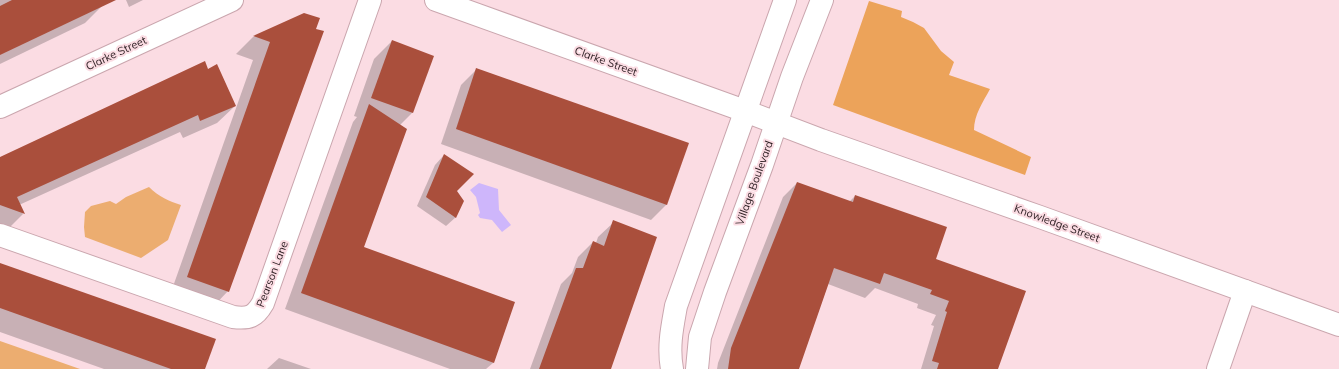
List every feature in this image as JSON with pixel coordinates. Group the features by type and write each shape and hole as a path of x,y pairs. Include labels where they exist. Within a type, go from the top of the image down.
{"street":[{"name":"Clarke Street","path":"0,107 232,0"},
{"name":"Pearson Lane","path":"0,235 232,317 251,317 259,311 263,303 370,0"},
{"name":"Clarke Street","path":"436,0 776,122"},
{"path":"672,369 669,356 671,333 676,306 785,0"},
{"name":"Village Boulevard","path":"697,369 700,337 714,292 822,0"},
{"name":"Knowledge Street","path":"776,122 821,140 1339,325"},
{"path":"1218,369 1245,291"}],"shaded area":[{"path":"869,1 902,11 901,17 924,28 941,51 954,62 949,75 990,89 977,114 974,130 1031,157 1025,175 833,105"},
{"path":"479,183 498,189 499,210 511,225 502,232 492,220 480,218 478,215 480,213 476,197 470,190"},
{"path":"149,187 164,198 181,205 168,240 141,258 85,237 85,212 91,206 110,201 116,204 126,197"},
{"path":"0,341 80,369 0,369"}],"building":[{"path":"12,0 116,0 0,55 0,6"},
{"path":"304,13 320,18 316,29 324,31 229,292 187,277 270,42 253,36"},
{"path":"392,40 434,56 413,113 371,98"},
{"path":"205,61 208,69 217,64 236,106 200,121 198,115 17,197 25,214 0,205 0,157"},
{"path":"476,68 689,143 667,205 456,129"},
{"path":"369,104 407,129 364,247 515,302 494,363 301,293"},
{"path":"444,154 474,174 457,191 464,201 456,218 426,197"},
{"path":"797,182 853,202 855,195 947,227 936,259 1026,291 998,369 937,369 939,363 932,361 949,301 930,294 932,290 884,273 880,284 834,268 799,369 728,369 731,348"},
{"path":"613,220 657,237 611,369 539,369 576,268 583,268 593,241 604,246"},
{"path":"0,263 216,339 205,369 171,369 0,308"}]}
